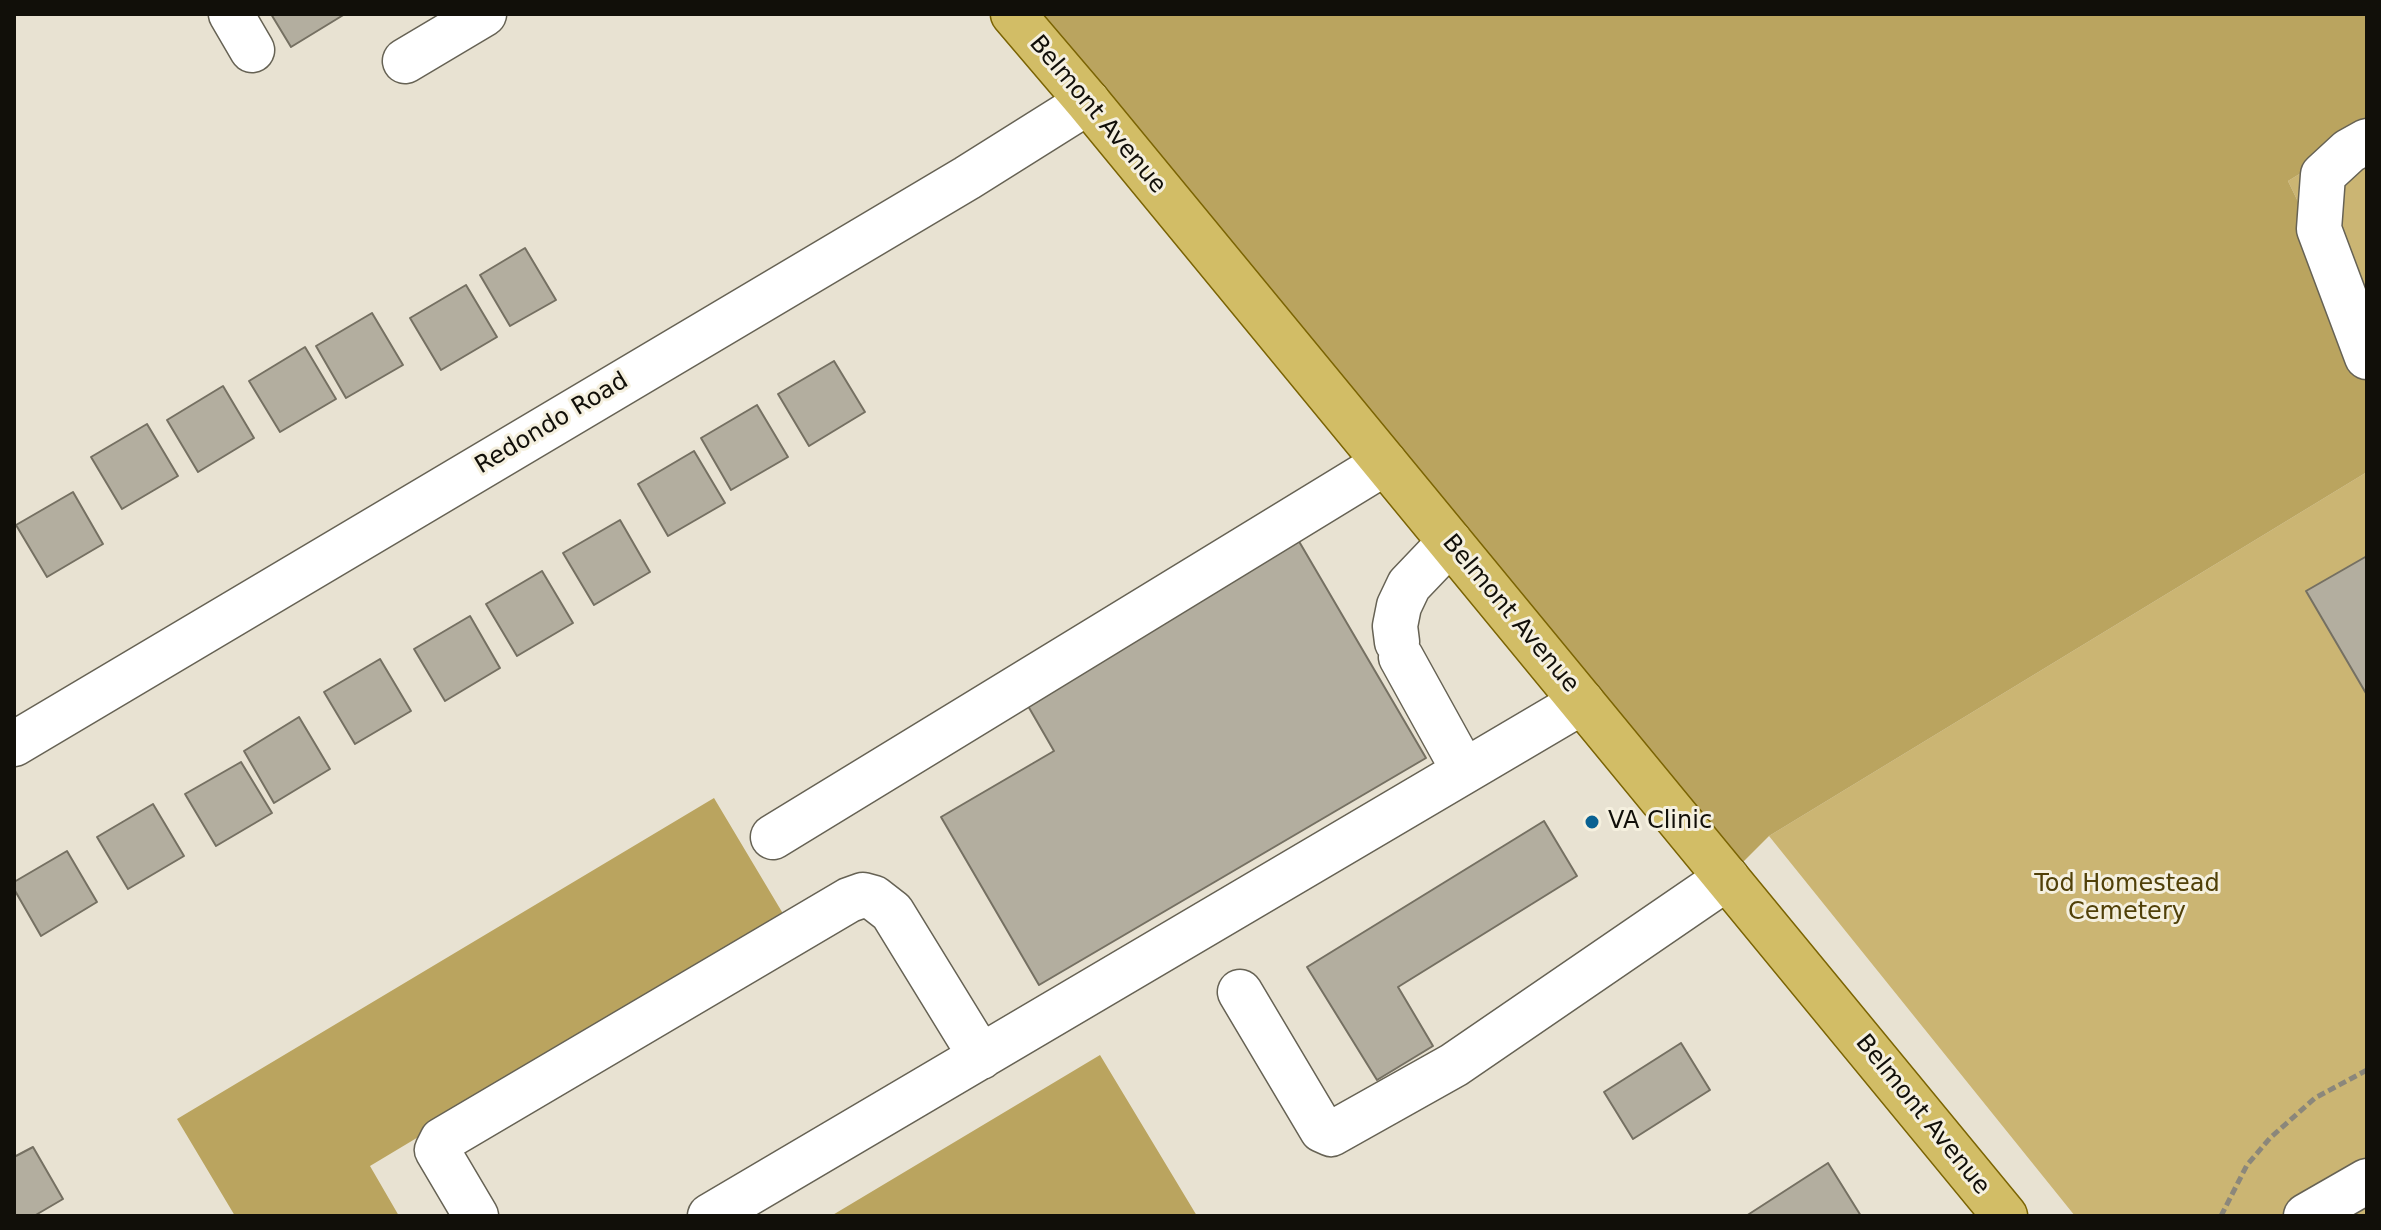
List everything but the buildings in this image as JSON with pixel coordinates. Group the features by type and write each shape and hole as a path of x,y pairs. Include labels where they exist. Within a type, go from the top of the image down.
{"main road":[{"name":"Belmont Avenue","path":"1013,14 2005,1216"}],"street":[{"path":"405,61 484,14"},
{"name":"Redondo Road","path":"14,744 953,186 1088,102"},
{"path":"2367,141 2349,151 2323,175 2319,229 2367,357"},
{"path":"773,837 1385,463"},
{"path":"1450,542 1409,585 1399,606 1395,626 1399,650 1464,771"},
{"path":"710,1216 1582,702"},
{"path":"1240,992 1322,1130 1331,1134 1454,1065 1727,878"},
{"path":"476,1216 437,1150 442,1140 849,900 863,895 874,898 892,912 981,1057"},
{"path":"2306,1216 2367,1181"}],"path":[{"path":"2221,1216 2247,1165 2270,1138 2315,1098 2367,1070"}],"green space":[{"path":"2367,133 2367,345 2288,181"},
{"name":"Tod Homestead Cemetery","path":"2367,472 2367,1216 2075,1216 1769,836"}],"shaded area":[{"path":"1013,14 2367,14 2367,133 2288,181 2367,345 2367,472 1769,836 1727,878"},
{"path":"714,798 785,917 370,1166 399,1216 235,1216 177,1119"},
{"path":"1100,1055 1197,1216 831,1216"}],"place":[{"name":"VA Clinic","path":"1592,822"}]}
